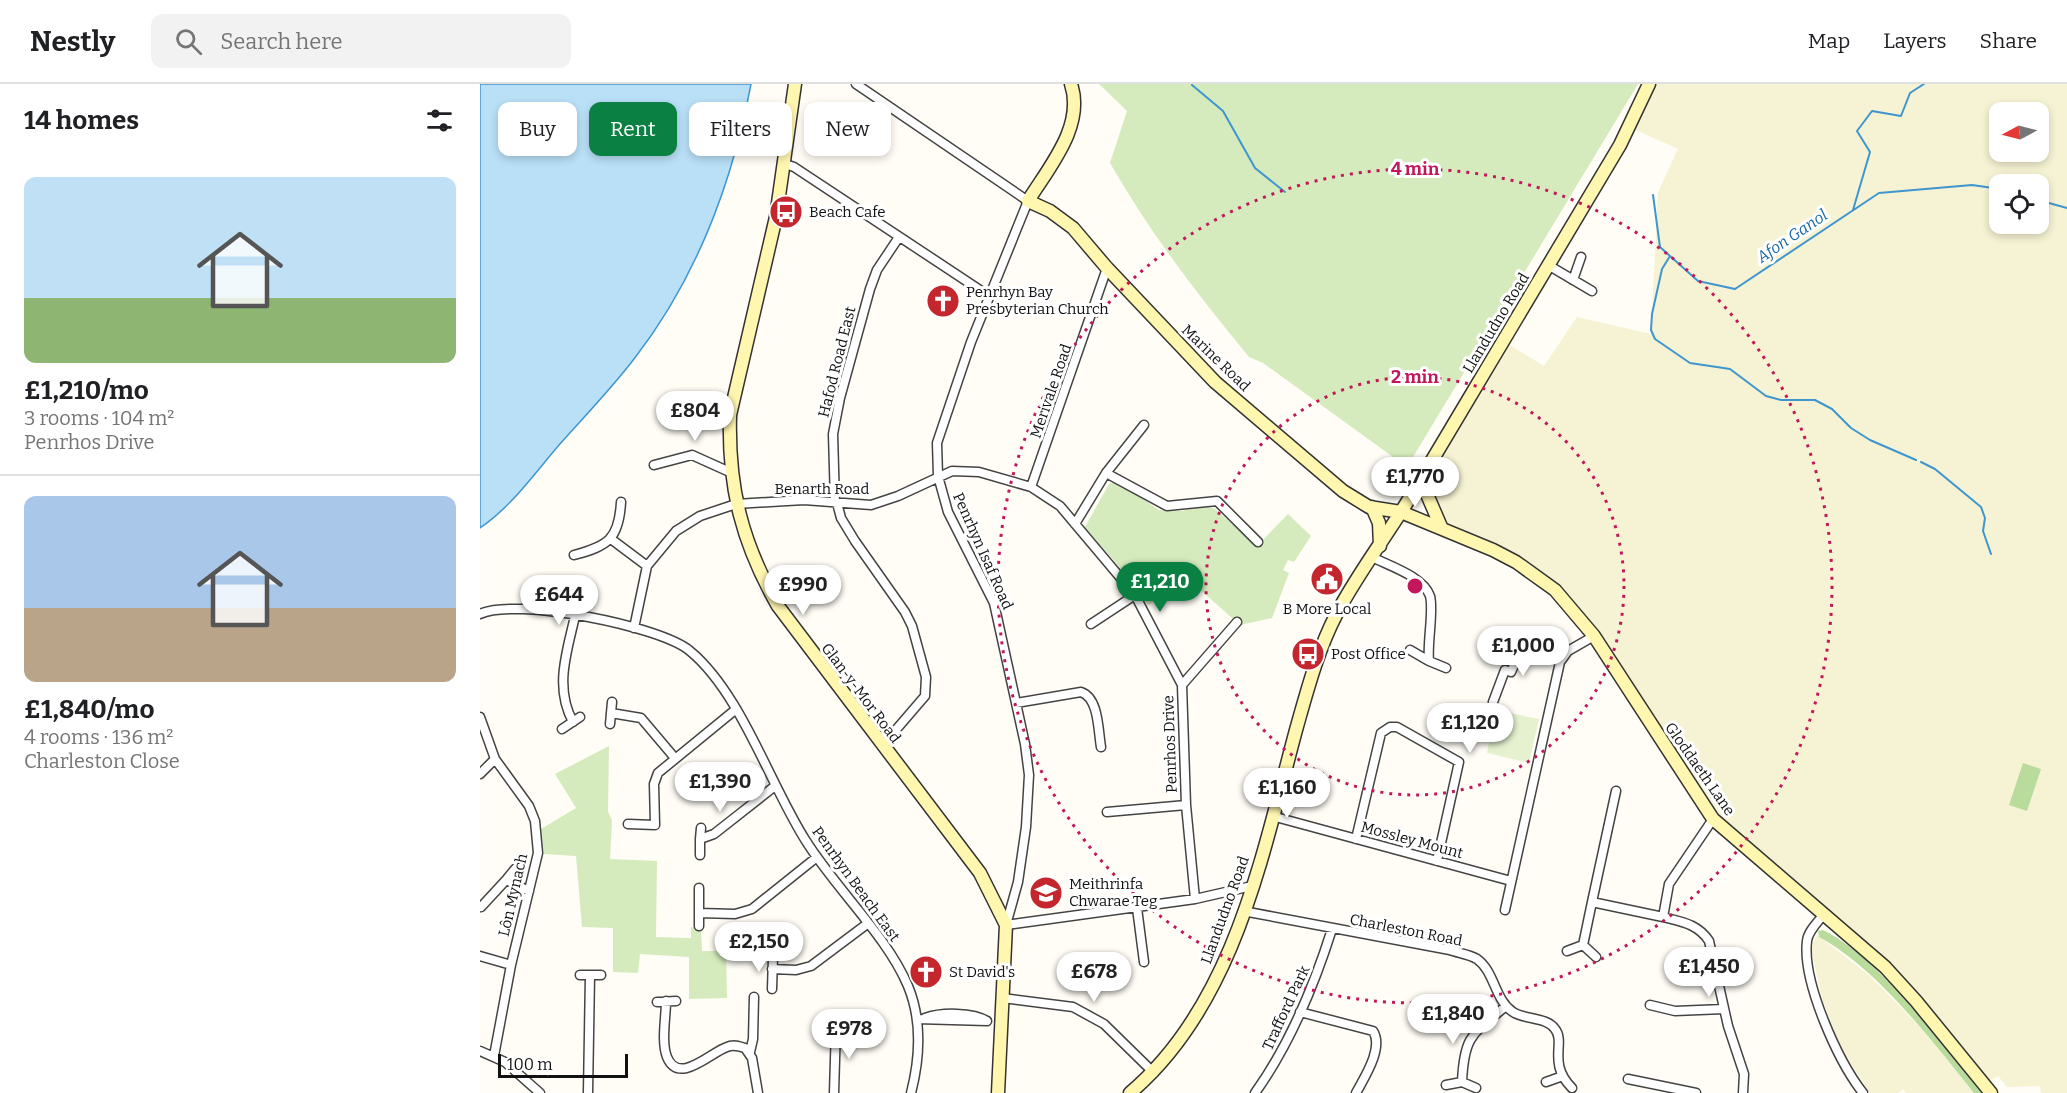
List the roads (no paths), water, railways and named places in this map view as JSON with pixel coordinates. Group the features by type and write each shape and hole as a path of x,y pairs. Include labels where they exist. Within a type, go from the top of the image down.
{"street":[{"name":"Glan-y-Mor Road","path":"795,84 776,217 730,416 732,473 736,504 742,528 761,577 778,606 980,873 1006,925 998,1093"},
{"path":"856,84 1028,201 1068,134 1075,114 1075,96 1071,84"},
{"name":"Llandudno Road","path":"1130,1093 1154,1073 1194,1021 1225,958 1252,886 1303,701 1336,614 1424,475 1620,145 1649,84"},
{"path":"785,164 794,167 989,296"},
{"name":"Marine Road","path":"1028,201 1050,211 1073,228 1107,268 1215,382 1343,491 1372,507 1401,512"},
{"name":"Penrhyn Isaf Road","path":"1006,925 1018,882 1029,800 1025,744 994,603 957,533 938,476 937,443 942,423 989,296 1028,201"},
{"name":"Hafod Road East","path":"836,503 834,434 840,398 870,289 877,270 899,237"},
{"path":"1574,280 1581,257"},
{"path":"1548,266 1592,291"},
{"name":"Merivale Road","path":"1031,487 1107,268"},
{"path":"1075,524 1106,473 1144,425"},
{"path":"654,465 692,455 732,473"},
{"name":"Penrhos Drive","path":"938,476 952,471 979,472 1031,487 1060,506 1135,595 1182,685 1186,805 1195,899"},
{"path":"1106,473 1167,506 1217,501 1258,542"},
{"path":"1424,475 1426,492 1442,529"},
{"name":"Benarth Road","path":"647,566 686,522 736,504 804,500 871,505 898,496 938,476"},
{"path":"574,555 602,546 611,539 619,523 621,502"},
{"path":"836,503 841,518 912,626 926,677 925,696 882,746"},
{"path":"1372,507 1379,523 1376,552 1417,580 1430,596 1429,661"},
{"name":"Gloddaeth Lane","path":"1401,512 1493,550 1537,576 1555,590 1594,636 1713,819 1885,967 1916,1001 1991,1093"},
{"path":"611,539 647,566 634,628"},
{"path":"1091,624 1135,595"},
{"name":"Penrhyn Beach East","path":"480,614 488,610 521,607 658,634 690,650 710,672 735,710 775,786 817,857 899,968 921,1018 918,1058 911,1093"},
{"path":"562,729 576,719 564,702 562,684 575,616"},
{"path":"1182,685 1237,622"},
{"path":"1505,910 1563,655 1594,636"},
{"path":"1493,702 1506,670 1511,672 1522,637 1563,655"},
{"path":"1410,651 1446,668"},
{"path":"1016,703 1081,693 1088,695 1093,702 1103,741"},
{"path":"610,724 612,702"},
{"path":"628,824 658,825 656,778 674,758 735,710"},
{"path":"611,713 641,717 674,758"},
{"name":"Lôn Mynach","path":"480,717 495,759 529,806 535,821 538,853 510,965 494,1056"},
{"path":"1356,839 1381,734 1390,727 1397,727 1460,762 1437,861"},
{"path":"480,774 495,759"},
{"path":"700,839 714,834 775,786"},
{"path":"1584,945 1616,791"},
{"path":"1107,812 1186,805"},
{"name":"Mossley Mount","path":"1272,816 1511,881"},
{"path":"1663,917 1669,884 1713,819"},
{"path":"700,828 700,855"},
{"path":"699,914 735,914 752,909 817,857"},
{"path":"482,907 515,869"},
{"path":"506,880 529,891"},
{"path":"1006,925 1195,899 1252,886"},
{"path":"699,888 699,926"},
{"path":"1592,902 1689,923 1705,934 1710,941 1724,1009 1744,1074 1743,1093"},
{"path":"1137,908 1144,962"},
{"name":"Charleston Road","path":"1243,911 1450,950 1475,958 1486,967 1506,1006"},
{"path":"1824,914 1809,935 1807,942 1811,975 1830,1037 1863,1093"},
{"path":"772,969 796,970 811,966 867,924"},
{"name":"Trafford Park","path":"1255,1093 1272,1070 1300,1012 1332,929"},
{"path":"1568,951 1584,945"},
{"path":"1584,945 1596,957"},
{"path":"480,956 510,965"},
{"path":"772,989 773,957"},
{"path":"588,1093 585,975 601,975"},
{"path":"753,997 758,1009 750,1052 758,1093"},
{"path":"1003,998 1073,1006 1104,1024 1154,1073"},
{"path":"666,1001 667,1057 677,1067 694,1067 730,1045 745,1048 750,1052"},
{"path":"657,1002 676,1001"},
{"path":"1650,1005 1675,1011 1724,1009"},
{"path":"1462,1082 1463,1054 1471,1034 1506,1006 1526,1018 1547,1022 1554,1027 1558,1034 1556,1055 1560,1077 1572,1088"},
{"path":"1300,1012 1373,1032 1376,1036 1375,1050 1356,1093"},
{"path":"921,1018 951,1015 981,1017 987,1021 1001,1022"},
{"path":"823,1026 841,1026 834,1093"},
{"path":"480,1051 494,1056 519,1073 540,1093"},
{"path":"1546,1082 1560,1077"},
{"path":"1628,1079 1696,1093"},
{"path":"1446,1085 1462,1082 1476,1088"}],"water":[{"path":"480,84 751,84 747,102 689,102 689,156 734,156 709,229 676,296 656,328 616,381 512,500 480,528"}],"waterway":[{"path":"1853,210 1870,152 1857,131 1872,111 1901,116 1910,93 1924,84"},
{"path":"1192,85 1223,111 1255,168 1285,192"},
{"name":"Afon Ganol","path":"1653,195 1660,247 1698,281 1735,289 1879,193 1972,185 1989,187"},
{"name":"Afon Ganol","path":"2049,203 2067,208"},
{"path":"1670,256 1662,269 1652,314 1651,330 1655,339 1690,363 1730,369 1766,396 1781,400 1815,400 1832,409 1851,428 1870,440 1916,460"},
{"path":"1921,462 1935,469 1981,507 1985,518 1983,531 1991,554"}],"place":[{"name":"Beach Cafe","path":"786,212"},
{"name":"Penrhyn Bay Presbyterian Church","path":"943,301"},
{"name":"B More Local","path":"1327,579"},
{"name":"Post Office","path":"1308,654"},
{"name":"Meithrinfa Chwarae Teg","path":"1046,893"},
{"name":"St David's","path":"926,972"}]}
